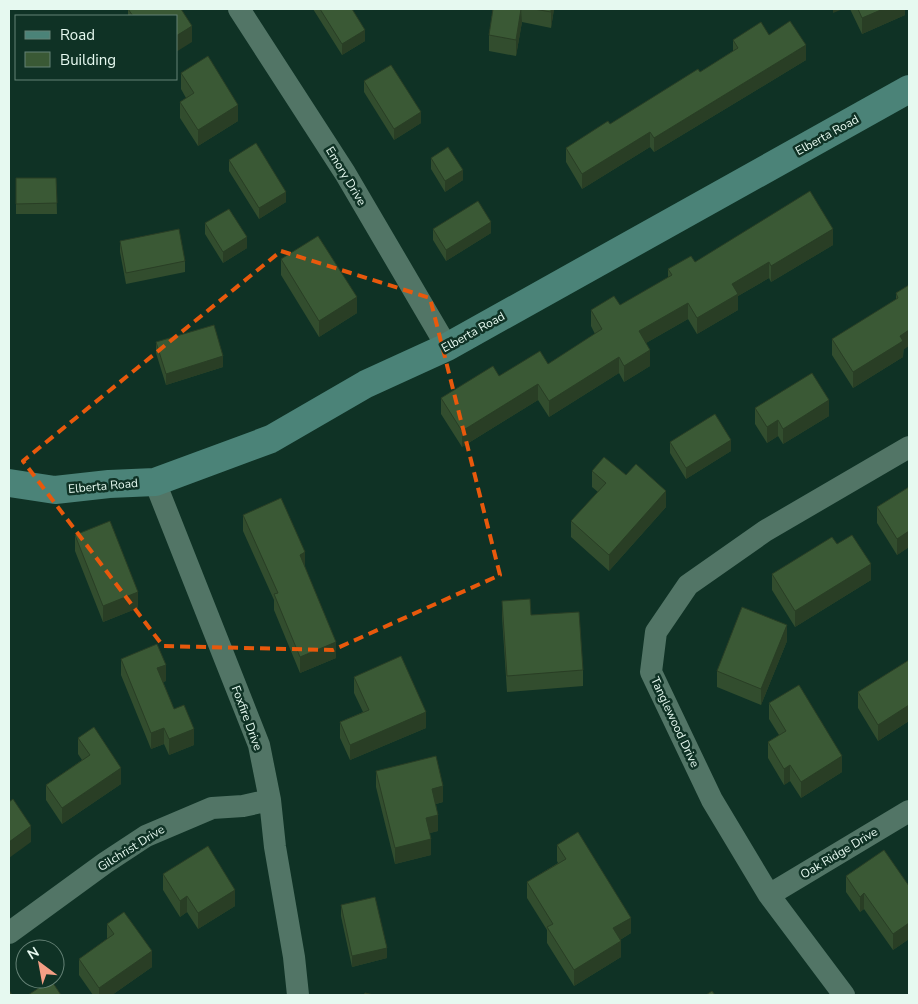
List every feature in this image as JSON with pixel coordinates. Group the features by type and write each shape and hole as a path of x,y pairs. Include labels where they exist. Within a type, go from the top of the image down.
{"street":[{"name":"Emory Drive","path":"239,9 345,172 447,347"},
{"name":"Elberta Road","path":"9,484 55,490 109,484 155,482 271,439 366,384 447,347 909,88"},
{"name":"Tanglewood Drive","path":"844,995 769,895 712,800 651,672 656,632 688,585 766,531 909,448"},
{"name":"Foxfire Drive","path":"155,482 259,745 270,800 275,847 294,957 298,995"},
{"name":"Gilchrist Drive","path":"9,933 105,863 146,836 212,808 243,806 270,800"},
{"name":"Oak Ridge Drive","path":"769,895 909,811"}],"highlighted area":[{"path":"281,251 430,298 500,575 333,650 163,646 23,461"}],"building":[{"path":"128,9 181,9 192,26 178,35 178,15 132,15"},
{"path":"320,9 352,9 365,30 342,44"},
{"path":"493,9 521,9 516,40 489,35"},
{"path":"534,9 551,9 551,12"},
{"path":"858,9 883,9 862,18"},
{"path":"790,21 806,45 654,138 650,132 582,174 566,148 608,121 610,124 698,69 700,72 738,48 733,40 761,22 769,35"},
{"path":"208,56 238,105 198,130 180,102 194,93 181,73"},
{"path":"391,65 421,112 394,129 364,81"},
{"path":"256,143 286,192 259,208 229,160"},
{"path":"448,147 463,170 445,181 431,158"},
{"path":"16,178 56,178 57,203 16,204"},
{"path":"810,191 833,229 771,266 769,262 732,284 738,294 697,318 688,303 639,331 650,350 624,366 619,357 549,401 538,384 462,431 441,398 493,366 499,376 540,351 548,364 602,329 591,310 614,296 620,305 672,275 668,269 691,256 695,262"},
{"path":"478,201 491,222 446,250 433,229"},
{"path":"229,209 247,237 223,252 205,223"},
{"path":"179,229 185,261 126,273 120,241"},
{"path":"318,236 357,297 319,321 281,259"},
{"path":"909,285 909,330 900,336 903,341 853,372 832,339 898,298 896,293"},
{"path":"214,325 223,356 166,374 156,342"},
{"path":"812,373 829,400 783,429 778,420 767,427 755,408"},
{"path":"715,414 731,440 686,468 670,442"},
{"path":"604,457 626,475 636,464 666,491 609,555 571,521 606,483 592,471"},
{"path":"909,487 909,531 897,539 877,507"},
{"path":"281,498 305,552 300,555 336,642 300,657 274,594 278,593 243,515"},
{"path":"110,521 138,592 103,606 75,535"},
{"path":"852,535 871,564 795,611 772,574 832,537 837,544"},
{"path":"530,599 531,615 579,612 583,670 507,676 502,601"},
{"path":"742,607 787,625 761,689 717,671"},
{"path":"157,644 166,665 157,668 174,709 184,705 194,729 169,739 164,728 151,733 121,659"},
{"path":"401,656 426,712 350,745 340,722 369,710 354,677"},
{"path":"909,660 909,705 878,725 858,692"},
{"path":"799,685 842,756 801,782 790,765 784,769 768,742 786,731 769,703"},
{"path":"94,727 121,768 62,808 46,785 90,755 78,738"},
{"path":"436,756 443,786 432,789 438,815 426,818 431,839 395,848 376,771"},
{"path":"13,799 31,826 9,842 9,802"},
{"path":"578,832 631,918 613,928 621,941 574,970 547,927 553,924 527,882 566,859 557,845"},
{"path":"208,846 235,890 198,913 187,896 180,901 163,874"},
{"path":"884,850 909,886 909,923 893,934 864,893 860,897 846,876"},
{"path":"375,897 387,948 352,956 341,905"},
{"path":"124,912 152,951 99,988 79,959 114,934 107,924"},
{"path":"37,989 57,989 61,995 28,995"},
{"path":"712,991 715,995 706,995"}]}
